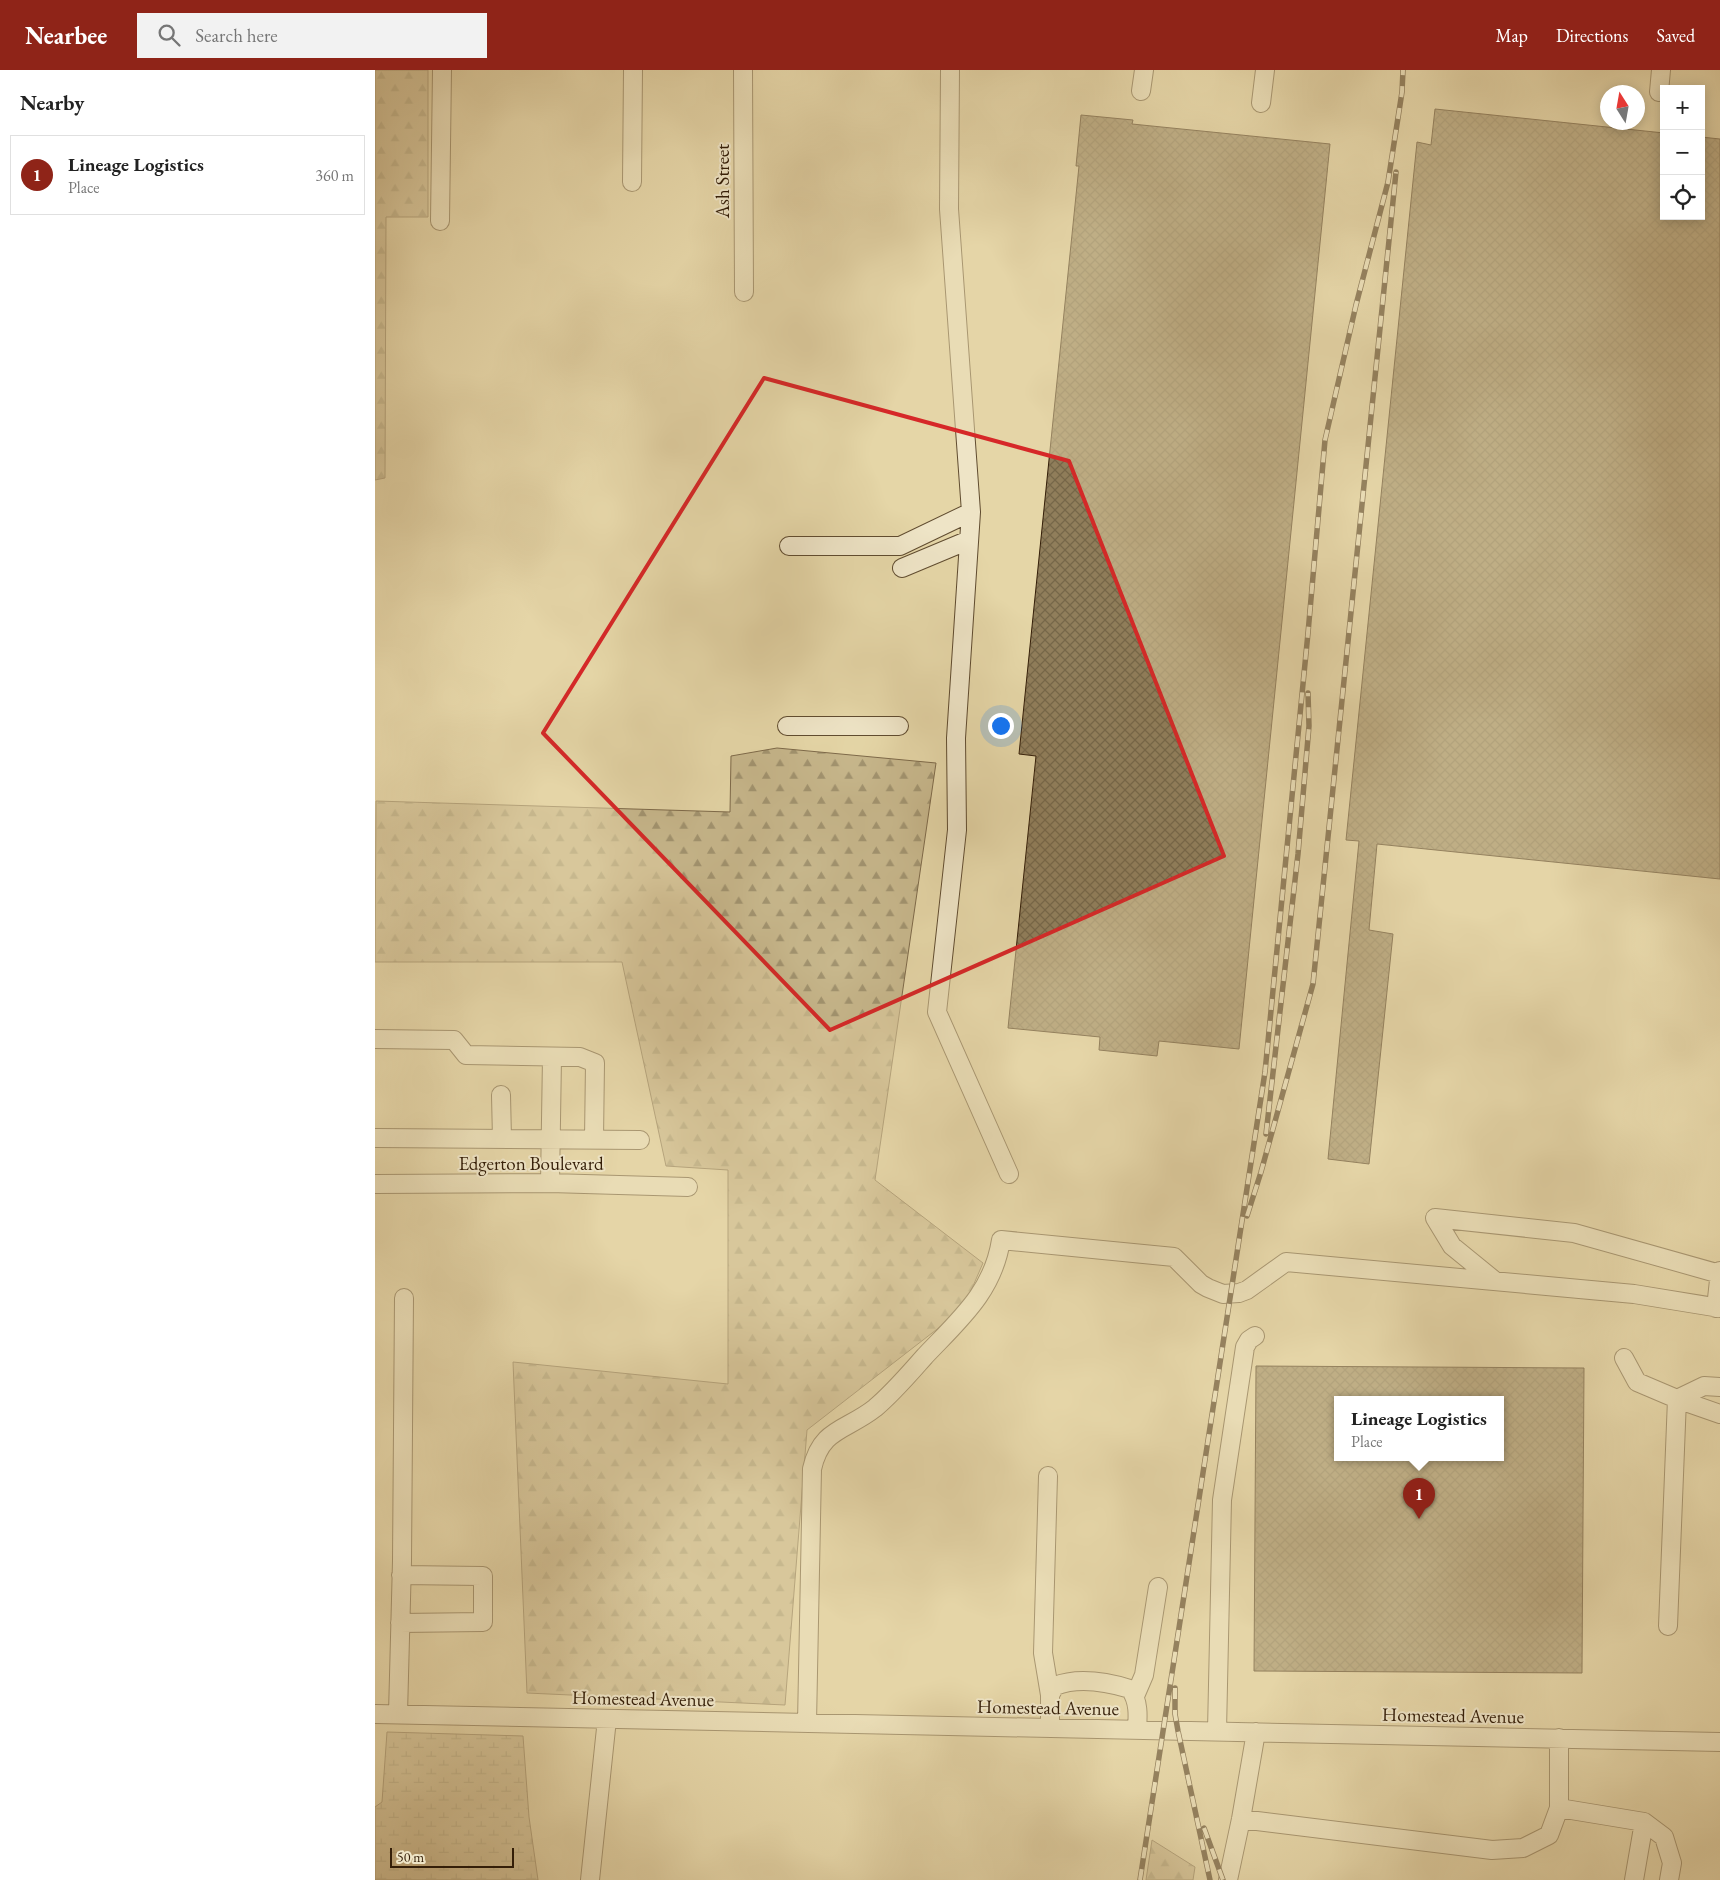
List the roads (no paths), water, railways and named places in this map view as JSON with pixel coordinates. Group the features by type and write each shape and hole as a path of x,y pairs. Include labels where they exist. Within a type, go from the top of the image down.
{"street":[{"path":"440,221 442,70"},
{"path":"631,182 633,70"},
{"name":"Ash Street","path":"743,70 744,292"},
{"path":"950,70 949,209 971,512 957,738 957,830 937,1012 1009,1174"},
{"path":"1141,91 1143,70"},
{"path":"1261,103 1265,70"},
{"path":"1659,92 1661,70"},
{"path":"789,546 900,546 971,512"},
{"path":"903,568 969,540"},
{"path":"787,726 899,726"},
{"path":"375,1039 454,1040 466,1055 580,1057 595,1063 594,1139"},
{"path":"550,1183 552,1057"},
{"path":"501,1095 502,1139"},
{"path":"375,1138 639,1140"},
{"name":"Edgerton Boulevard","path":"375,1184 550,1183 688,1187"},
{"path":"807,1723 812,1469 816,1453 826,1438 864,1416 885,1399 976,1302 994,1270 1001,1240 1173,1257 1201,1284 1223,1294 1239,1293 1247,1290 1286,1262 1634,1294 1718,1308 1720,1272 1574,1233 1435,1218 1452,1246 1495,1281"},
{"path":"398,1714 404,1298"},
{"path":"1217,1731 1222,1500 1245,1347 1249,1340 1255,1336"},
{"path":"1624,1358 1637,1382 1720,1414"},
{"path":"1677,1399 1704,1386 1720,1388"},
{"path":"1668,1626 1677,1399"},
{"path":"1048,1476 1043,1653 1051,1695 1050,1728"},
{"path":"400,1623 483,1622 483,1576 401,1575"},
{"path":"1135,1696 1144,1675 1158,1586"},
{"path":"1051,1695 1055,1686 1077,1680 1130,1689 1135,1696 1138,1713 1137,1730"},
{"name":"Homestead Avenue","path":"375,1714 1720,1742"},
{"path":"590,1880 607,1719"},
{"path":"1228,1880 1256,1732"},
{"path":"1241,1819 1492,1850 1523,1848 1549,1835 1559,1808 1559,1738"},
{"path":"1559,1808 1644,1822 1663,1837 1672,1863 1669,1880"},
{"path":"1635,1880 1644,1822"}],"railway":[{"path":"1140,1880 1265,1072 1325,440 1356,305 1388,182 1402,92 1403,70"},
{"path":"1247,1216 1313,984 1396,172"},
{"path":"1266,1134 1298,854 1309,726 1308,693"},
{"path":"1175,1688 1175,1714 1178,1731 1210,1880"},
{"path":"1204,1828 1223,1880"}],"place":[{"name":"Lineage Logistics","path":"1419,1519"}]}
